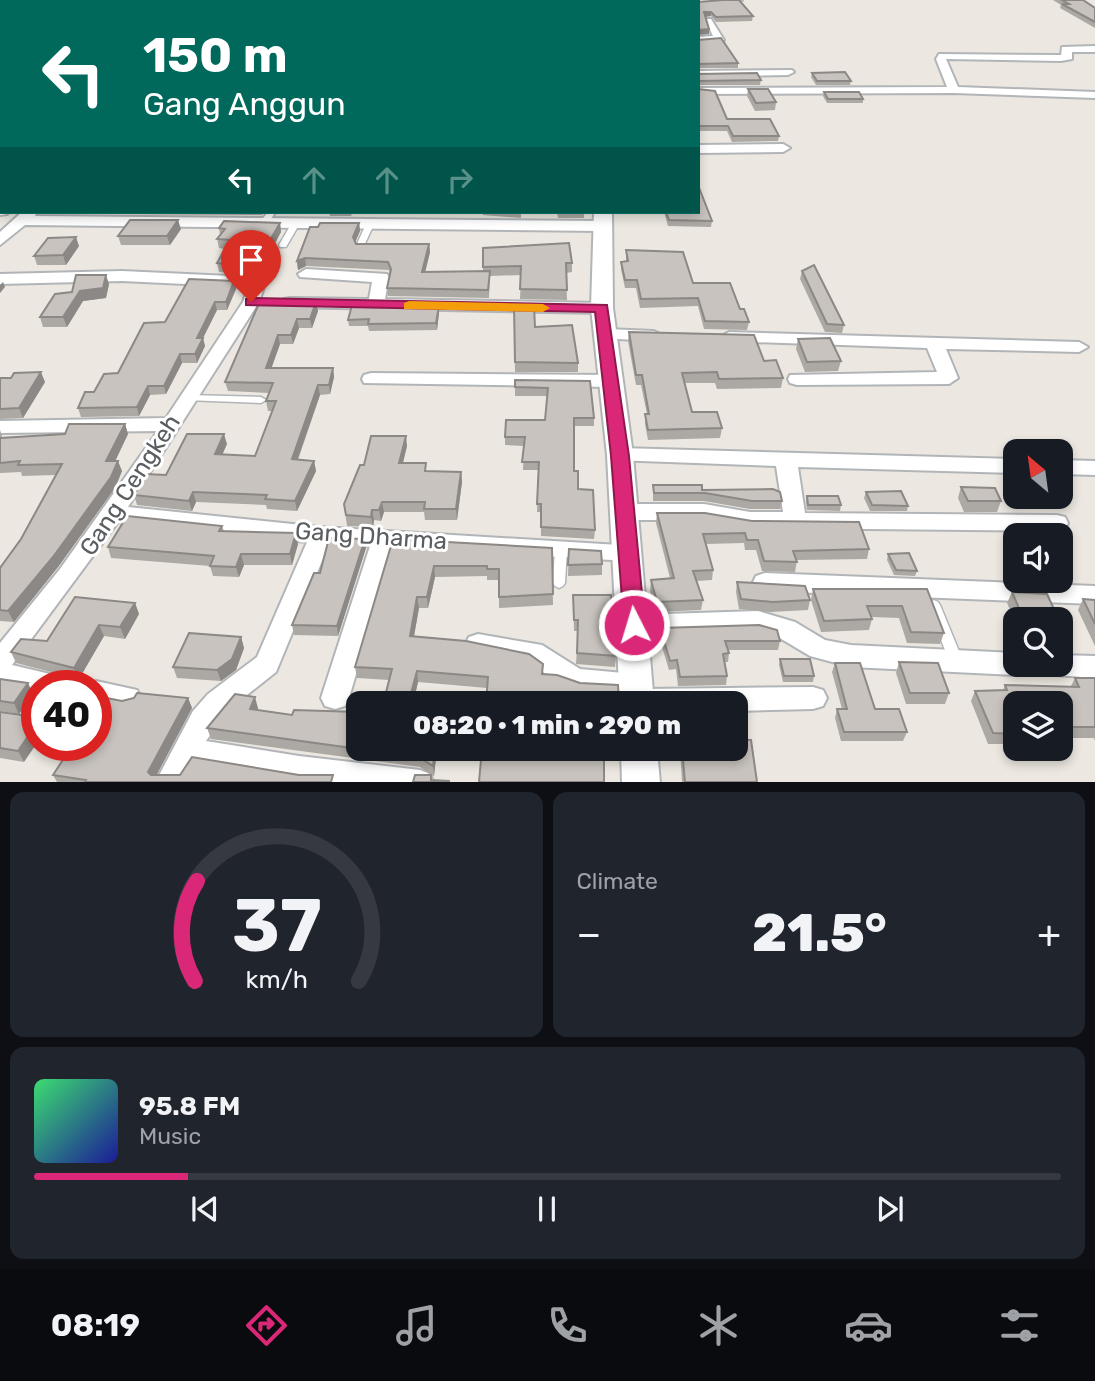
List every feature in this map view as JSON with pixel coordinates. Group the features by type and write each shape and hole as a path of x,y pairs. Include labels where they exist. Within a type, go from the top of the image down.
{"street":[{"path":"700,1 737,0"},
{"path":"700,40 720,38 708,21"},
{"path":"700,49 732,48"},
{"path":"1061,58 1068,57 1066,49 1095,49"},
{"path":"950,79 942,57 948,55 1095,60"},
{"path":"950,79 996,69"},
{"path":"700,74 788,72"},
{"path":"950,79 1095,95"},
{"path":"700,91 950,79 1095,83"},
{"path":"700,149 783,148"},
{"path":"0,240 25,216 267,217 296,223 370,224 603,219 604,321 625,512 637,691"},
{"path":"306,274 381,277 376,305"},
{"path":"0,279 122,276 241,281 252,282 265,302 376,305 604,321 675,336"},
{"name":"Gang Cengkeh","path":"0,661 115,513 188,398 265,302"},
{"path":"716,337 1079,347"},
{"path":"797,379 949,378 934,342"},
{"path":"372,379 611,381"},
{"path":"0,427 170,424"},
{"path":"620,456 1003,466"},
{"path":"786,460 796,521"},
{"path":"1073,467 1095,468"},
{"path":"625,512 704,512 750,520 1057,523"},
{"name":"Gang Dharma","path":"115,513 321,534 628,552"},
{"path":"169,782 203,719 218,702 267,663 321,534"},
{"path":"335,698 384,538"},
{"path":"765,582 1095,595"},
{"path":"634,625 758,621 786,629 819,649 850,656 1003,663"},
{"path":"478,644 533,652 545,657 568,676 619,691"},
{"path":"1073,666 1095,667"},
{"path":"0,673 21,678"},
{"path":"112,695 127,698"},
{"path":"748,697 813,698"},
{"path":"187,750 299,769 420,782"},
{"path":"639,761 640,782"}],"lane":[{"path":"283,245 296,223"},
{"path":"360,246 370,224"},
{"path":"188,398 261,400"},
{"path":"559,583 561,548"},
{"path":"934,606 956,661"}],"building":[{"path":"739,0 753,16 716,17 711,12 704,12 709,29 700,30 700,2"},
{"path":"1062,0 1083,0 1095,8 1095,22 1062,4 1069,4"},
{"path":"721,38 738,63 700,64 700,40"},
{"path":"845,72 851,81 817,81 812,73"},
{"path":"757,73 761,80 700,81 700,74"},
{"path":"700,89 715,91 727,119 770,119 779,136 733,136 728,126 700,126"},
{"path":"748,89 768,89 776,102 756,103"},
{"path":"824,92 859,92 863,99 828,99"},
{"path":"700,190 712,221 669,220 667,214 700,214"},
{"path":"130,220 178,220 167,236 118,236"},
{"path":"224,221 280,223 258,261 246,262 244,265 217,263 230,240 217,239 225,229 219,228"},
{"path":"320,223 359,223 353,237 356,244 429,244 422,272 490,271 488,290 387,288 391,269 388,262 305,258 297,261 310,227 318,227"},
{"path":"76,237 63,255 34,256 48,238"},
{"path":"569,243 572,263 566,263 567,290 520,289 521,266 483,267 483,248"},
{"path":"626,250 683,252 693,283 730,283 740,309 744,309 749,322 705,321 698,298 641,299 637,280 625,280 621,262 628,261"},
{"path":"814,265 844,325 827,324 802,271"},
{"path":"76,275 106,275 103,288 80,291 63,317 40,317 55,294 72,292"},
{"path":"189,279 234,281 226,302 215,302 197,338 203,338 195,354 180,354 164,386 148,386 137,407 78,408 85,392 94,392 104,374 118,373 144,323 165,322"},
{"path":"260,301 316,302 310,319 297,319 291,335 278,335 266,368 333,368 329,385 318,385 292,459 314,461 295,501 265,499 267,495 193,492 189,501 134,495 145,474 166,475 187,434 224,434 215,454 255,456 276,401 266,401 273,383 225,382"},
{"path":"352,305 439,306 436,323 368,324 369,319 348,320"},
{"path":"514,305 534,306 535,327 572,325 578,363 515,362"},
{"path":"629,332 754,335 764,361 776,360 783,378 719,379 717,372 682,373 692,412 717,412 722,428 648,430 645,414 649,414 642,375 636,375"},
{"path":"830,338 841,361 807,362 798,339"},
{"path":"41,372 19,408 0,409 0,378 11,378 14,373"},
{"path":"515,380 590,381 594,418 574,418 574,471 578,471 578,489 593,490 595,530 541,527 541,504 537,504 539,462 522,462 525,437 505,437 506,420 545,420 548,388 515,387"},
{"path":"69,424 125,424 106,461 118,461 111,477 53,557 8,611 0,610 0,568 21,539 62,464 18,465 20,461 0,463 0,438 65,434"},
{"path":"371,436 406,436 399,463 426,463 425,471 461,472 456,509 424,509 425,502 382,502 379,510 372,510 371,517 346,515 344,504 360,465 364,465"},
{"path":"653,485 702,485 702,490 773,489 780,492 782,501 752,501 705,493 654,493"},
{"path":"961,487 995,488 1001,501 968,501"},
{"path":"901,491 908,506 872,505 866,492"},
{"path":"807,496 838,496 841,505 808,505"},
{"path":"657,513 705,513 752,521 859,522 869,549 793,551 797,562 764,561 758,540 747,540 745,533 703,534 713,570 693,571 703,600 657,602 651,580 674,578"},
{"path":"127,516 222,526 219,531 296,533 290,554 241,554 236,567 210,566 214,556 108,547"},
{"path":"329,538 365,539 337,626 292,625 314,573 320,573"},
{"path":"393,539 552,548 553,594 499,597 499,569 487,569 487,566 434,566 427,597 417,597 410,636 466,641 529,654 543,664 542,674 557,675 580,683 618,685 618,691 487,691 488,677 417,671 412,691 386,691 392,669 355,667"},
{"path":"569,549 601,551 602,564 568,565"},
{"path":"909,553 917,571 896,570 888,554"},
{"path":"737,582 805,586 810,600 773,602 741,599"},
{"path":"813,589 927,589 944,633 911,632 902,606 867,606 872,619 824,621"},
{"path":"1012,593 1047,594 1053,607 1018,607"},
{"path":"573,595 611,595 616,656 577,653 578,620 574,620"},
{"path":"75,597 135,603 120,627 99,625 74,668 11,652 21,639 47,641"},
{"path":"1083,599 1095,600 1095,624"},
{"path":"759,625 777,630 780,641 725,641 729,653 723,654 727,676 680,677 677,660 670,661 660,628"},
{"path":"189,633 241,637 232,659 217,670 173,667"},
{"path":"780,659 810,659 814,676 784,676"},
{"path":"899,662 938,663 949,693 910,693"},
{"path":"835,663 860,663 875,709 899,709 907,732 844,732 837,709 847,709"},
{"path":"1075,678 1095,678 1095,727 1073,727 1073,691 1003,691 1003,733 993,733 975,691 1007,690 1005,685 1079,687"},
{"path":"0,679 21,682 21,693 14,703 0,701"},
{"path":"137,693 188,698 148,772 151,775 180,775 192,757 299,775 333,775 331,782 85,782 86,780 53,775 62,761 112,761 112,699 122,701 134,698"},
{"path":"235,694 255,697 250,709 292,715 294,710 346,712 346,747 207,728"},
{"path":"0,712 21,715 21,747 18,751 0,748"},
{"path":"748,740 751,740 757,782 685,782 683,761 748,761"},
{"path":"481,761 604,761 604,782 479,782"},
{"path":"415,775 431,775 431,780 449,782 413,782"}],"slow traffic":[{"path":"409,306 543,308"}],"route":[{"path":"251,302 602,308 620,456 634,625"}]}
